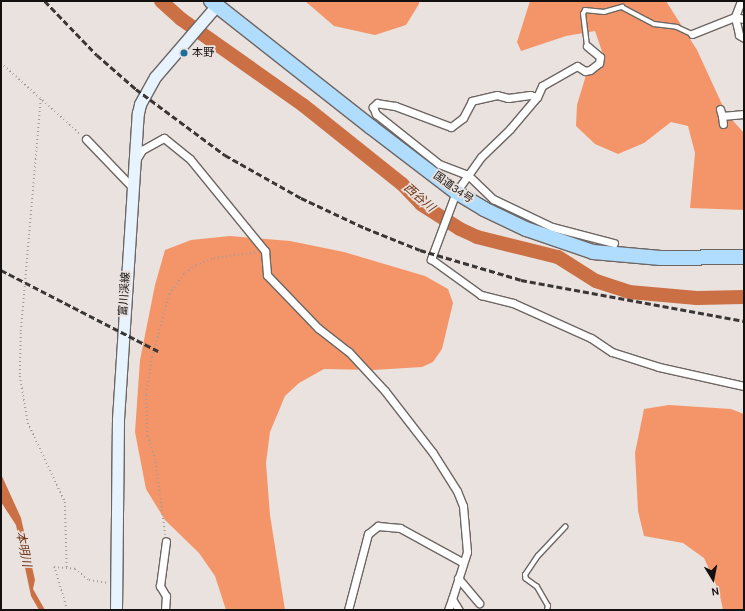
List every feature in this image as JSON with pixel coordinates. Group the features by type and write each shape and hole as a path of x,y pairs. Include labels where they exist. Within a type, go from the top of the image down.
{"highway":[{"name":"国道34号","path":"214,3 456,192 484,209 526,229 593,252 661,258 744,257"}],"main road":[{"name":"富川渓線","path":"116,610 118,419 140,104 155,77 202,22 214,3"}],"street":[{"path":"741,1 735,17 738,35 744,38"},
{"path":"692,34 735,17 744,19"},
{"path":"587,46 600,57 599,63 585,71 577,66 542,86 537,97 510,129 481,157 456,192 431,259 481,295 513,303 591,338 612,352 659,367 744,386"},
{"path":"537,97 530,95 508,98 497,95 472,101 463,118 451,127 395,106 377,103 373,107 376,114 439,164 468,175 484,193 521,213 552,226 614,243"},
{"path":"723,124 721,113 744,114"},
{"path":"136,161 142,150 164,138 174,144 190,159 265,251 267,274 318,328 349,352 385,391 432,454 457,491 463,506 467,552 462,562 448,610"},
{"path":"86,139 133,188"},
{"path":"348,610 368,534 378,526 400,528 462,562"},
{"path":"166,541 160,586 166,596 166,610"},
{"path":"458,578 479,603"},
{"path":"452,599 459,610"}],"lane":[{"path":"587,46 583,14 585,10 604,12 622,7 654,24 676,27 692,34"},
{"path":"547,610 548,606 537,587 526,578 526,575 538,556 565,527"}],"path":[{"path":"1,63 86,139"},
{"path":"41,99 20,333 20,376 28,423 65,502 67,568"},
{"path":"166,541 163,500 156,478 155,460 147,436 146,394 152,357 169,294 185,273 196,265 214,258 265,251"},
{"path":"67,610 54,568 75,569 89,580 97,583 116,582"}],"shaded area":[{"path":"305,1 419,1 419,4 406,25 375,35 334,26"},
{"path":"530,1 666,1 697,50 726,113 744,133 744,210 690,208 695,153 688,126 671,122 644,143 618,154 595,144 576,126 577,105 586,75 605,60 595,31 566,36 521,51 517,42"},
{"path":"230,236 290,241 344,252 425,276 448,289 453,303 442,349 433,362 422,367 373,370 324,369 299,383 285,396 270,432 266,463 270,515 285,610 226,610 215,576 199,553 165,520 146,489 135,432 140,360 155,285 165,250 191,240"},
{"path":"669,405 731,409 744,414 744,610 723,610 719,591 704,558 683,543 644,536 638,511 635,453 644,409"}],"water":[{"name":"本明川","path":"1,474 21,518 35,580 33,589 45,610 39,610 31,596 16,525 1,502"}],"waterway":[{"name":"西谷川","path":"161,1 181,19 303,105 402,184 421,204 460,229 477,237 558,257 596,281 629,292 697,298 744,297"}],"railway":[{"path":"45,1 97,55 136,89 225,155 301,198 365,228 420,250 521,280 744,321"},
{"path":"1,270 158,351"}],"place":[{"name":"本野","path":"184,53"}]}
